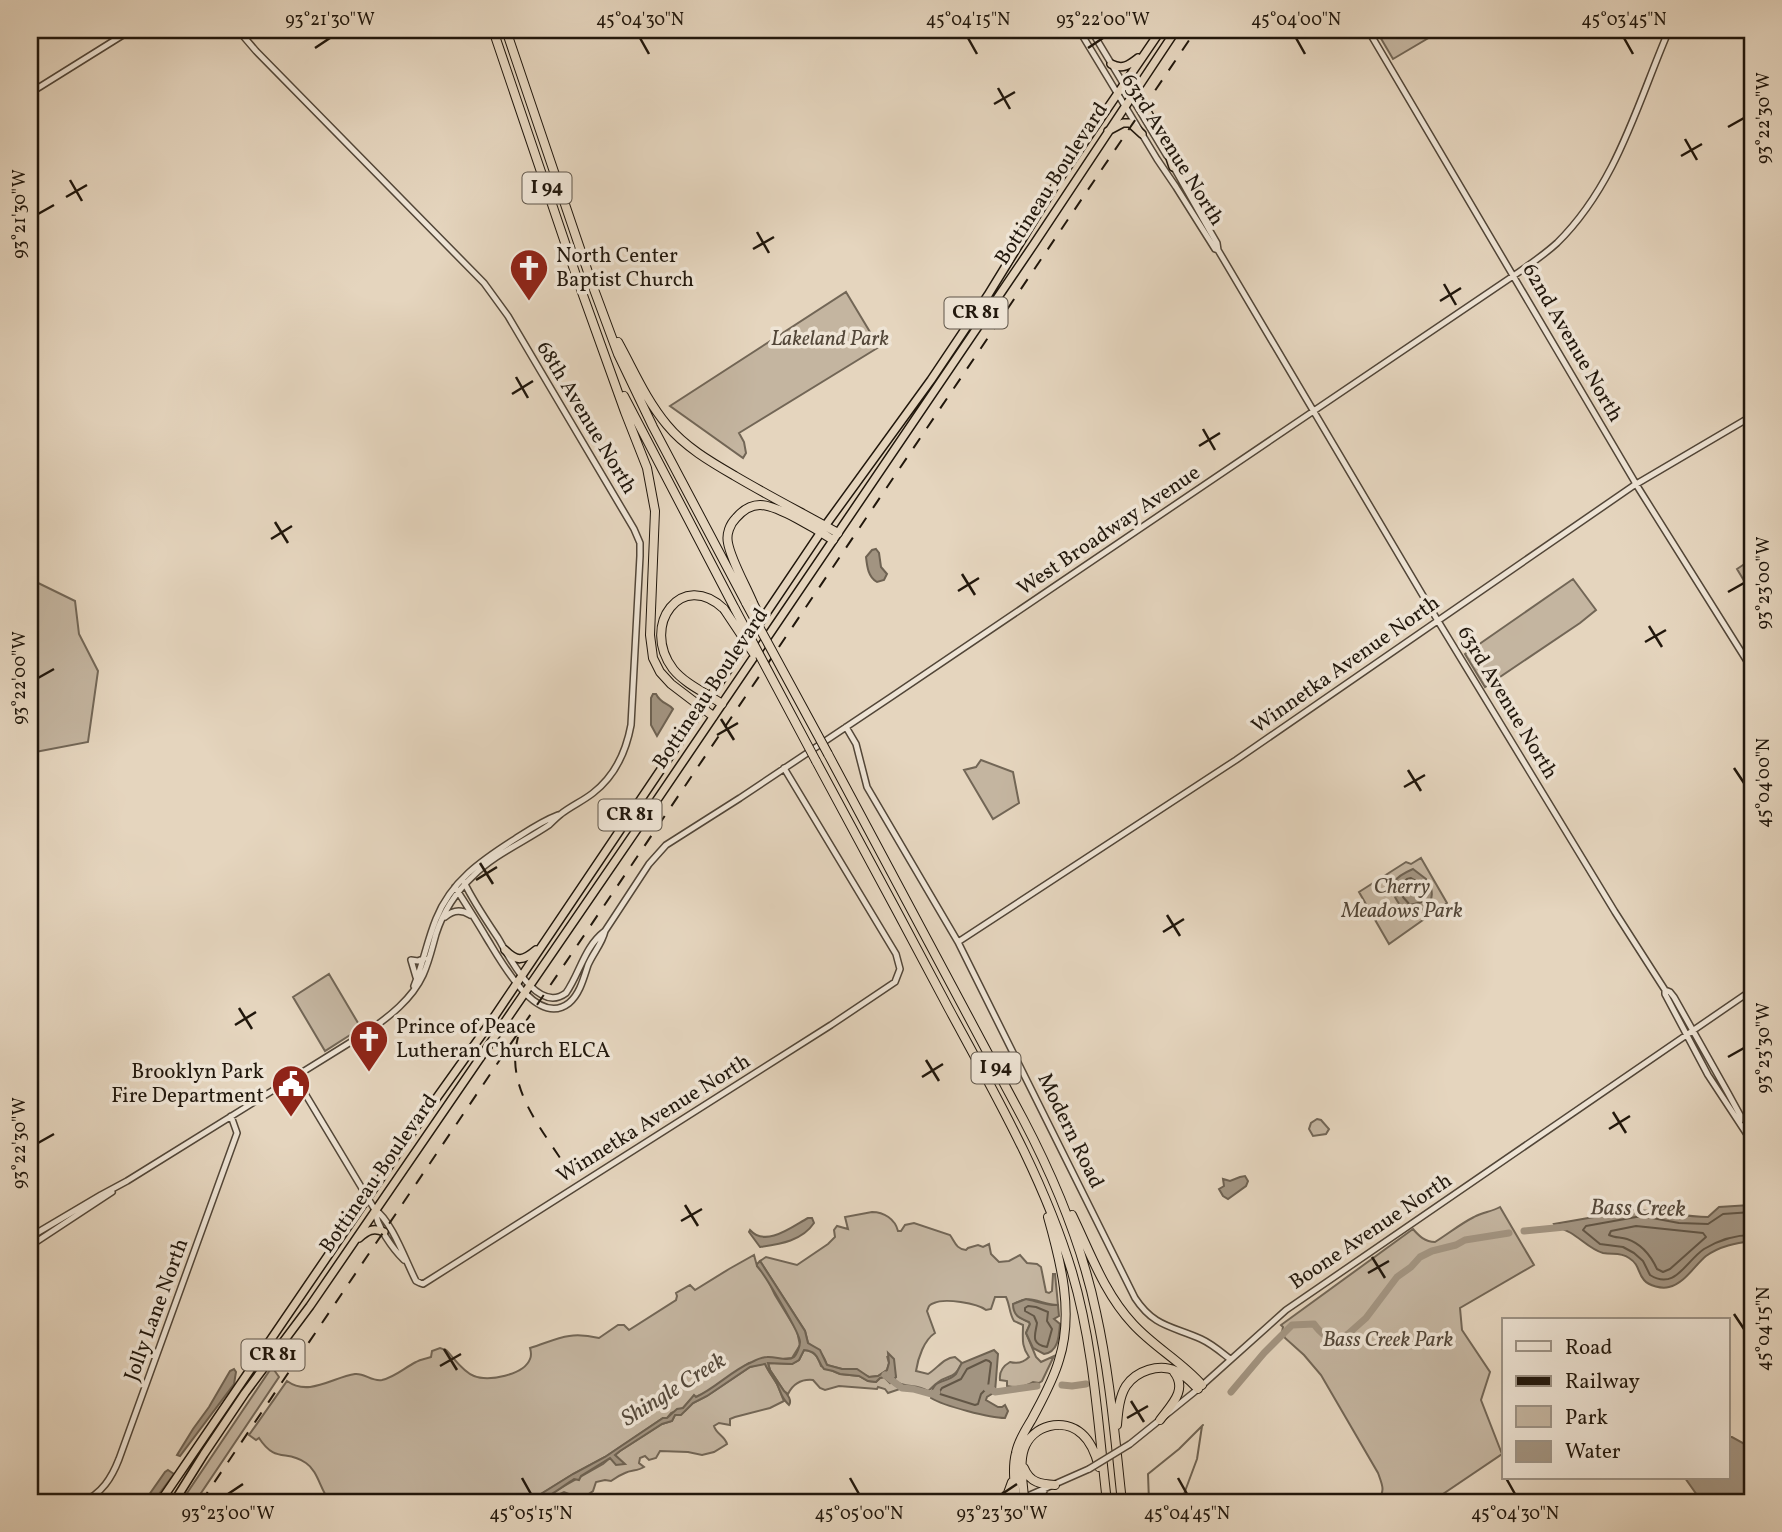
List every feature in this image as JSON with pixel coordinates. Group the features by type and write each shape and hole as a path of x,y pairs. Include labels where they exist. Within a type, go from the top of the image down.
{"highway":[{"name":"I 94","path":"493,30 601,345 629,407 1010,1122 1042,1190 1071,1271 1089,1344 1107,1502"},
{"name":"I 94","path":"506,30 603,315 641,404 750,603 1049,1171 1067,1215 1091,1290 1104,1350 1122,1502"},
{"name":"Bottineau Boulevard","path":"160,1502 516,984 823,529 960,338 1058,181 1161,30"},
{"name":"Bottineau Boulevard","path":"174,1502 204,1454 310,1306 722,704 1176,30"},
{"path":"1111,64 1125,67 1145,53"},
{"path":"1137,88 1173,167"},
{"path":"1108,131 1123,123 1130,123 1142,134"},
{"path":"603,315 635,378 669,428 702,455 835,537"},
{"path":"601,345 647,468 651,487 655,523 650,635 653,658 665,679 713,716"},
{"path":"750,603 727,541 730,528 739,515 760,505 823,529"},
{"path":"722,704 684,679 666,659 661,626 671,607 685,598 704,597 724,609 797,726"},
{"path":"505,950 516,959 521,959 542,945"},
{"path":"1031,1134 1117,1305 1160,1350 1193,1374 1200,1387"},
{"path":"1019,1501 1015,1473 1017,1448 1053,1377 1065,1332 1064,1286 1042,1190"},
{"path":"353,1243 372,1229 384,1232"},
{"path":"1116,1452 1118,1412 1125,1388 1143,1372 1168,1368 1184,1375 1200,1387"},
{"path":"1160,1420 1180,1389 1177,1376 1168,1368"},
{"path":"1019,1501 1022,1460 1027,1442 1039,1430 1057,1424 1075,1429 1087,1438 1093,1450 1107,1502"},
{"path":"1022,1460 1026,1474 1032,1480 1055,1485"},
{"path":"1000,1502 1008,1493 1015,1473"}],"street":[{"path":"30,93 131,30"},
{"name":"68th Avenue North","path":"238,30 471,268 497,300 640,543 631,725 628,744 622,758 612,774 592,794 495,852 463,881"},
{"name":"63rd Avenue North","path":"1079,30 1142,134 1218,250"},
{"name":"63rd Avenue North","path":"1091,30 1438,621 1615,912 1665,990 1670,992 1689,1033 1728,1093 1752,1142"},
{"name":"62nd Avenue North","path":"1368,30 1637,484 1752,669"},
{"name":"West Broadway Avenue","path":"463,881 521,976 548,998 561,997 569,988 588,950 605,931 649,864 662,849 1514,275 1557,243 1596,195 1617,157 1669,30"},
{"name":"Winnetka Avenue North","path":"958,942 1236,760 1637,484 1752,416"},
{"name":"Modern Road","path":"846,727 856,744 867,787 958,942 1141,1307 1159,1323 1203,1340 1230,1359"},
{"name":"Winnetka Avenue North","path":"406,1262 423,1284 836,1023 895,982 899,974 896,954 784,768"},
{"path":"411,993 421,974 437,917 463,881"},
{"path":"30,1246 123,1184 383,1021 411,993 457,889"},
{"name":"West Broadway Avenue","path":"457,889 516,984 537,1003 548,1008 563,1006 576,996 605,931"},
{"path":"442,919 458,911 474,917"},
{"path":"416,980 411,960 425,958"},
{"name":"Boone Avenue North","path":"1019,1501 1089,1469 1130,1444 1200,1387 1286,1310 1752,990"},
{"path":"295,1077 375,1210 375,1217 406,1262"},
{"name":"Jolly Lane North","path":"82,1502 102,1489 115,1469 229,1158 237,1133 231,1116"},
{"path":"30,1237 123,1184"},
{"path":"375,1210 381,1213 406,1262"},
{"path":"1035,1502 1046,1489"}],"green space":[{"path":"1376,30 1442,30 1393,59"},
{"name":"Lakeland Park","path":"846,292 879,347 739,433 746,453 743,458 670,406"},
{"path":"1752,559 1752,594 1737,569"},
{"path":"30,579 75,601 79,634 98,671 88,742 30,753"},
{"path":"1573,579 1596,610 1485,687 1465,654"},
{"path":"981,760 1013,772 1019,803 993,819 964,770 976,767"},
{"name":"Cherry Meadows Park","path":"1421,858 1447,903 1389,944 1359,892 1406,862 1411,864"},
{"path":"329,974 361,1028 325,1051 293,997"},
{"path":"1317,1119 1329,1129 1326,1134 1313,1136 1309,1129 1311,1123"},
{"name":"Bass Creek Park","path":"1500,1207 1534,1265 1460,1308 1462,1330 1490,1372 1481,1400 1502,1454 1443,1494 1436,1502 1378,1502 1383,1488 1378,1473 1321,1375 1285,1338 1281,1325 1413,1229 1422,1238 1435,1242 1477,1215"},
{"path":"872,1212 888,1217 898,1231 905,1225 914,1223 950,1235 956,1245 966,1250 989,1244 991,1254 999,1262 1009,1261 1020,1255 1027,1263 1041,1267 1046,1292 1052,1291 1055,1274 1058,1305 1031,1299 1014,1304 1018,1316 1030,1324 1026,1333 1036,1357 1041,1362 1054,1356 1042,1381 1014,1387 1007,1386 1007,1381 1000,1380 1003,1367 1010,1362 1024,1361 1029,1357 1024,1345 1023,1325 1014,1321 1006,1297 995,1297 991,1309 986,1310 976,1305 953,1301 930,1305 927,1311 935,1333 922,1350 916,1371 928,1374 944,1361 955,1357 962,1363 954,1375 941,1380 928,1391 893,1380 896,1377 887,1356 887,1370 878,1376 869,1377 852,1369 827,1365 821,1354 808,1343 805,1331 760,1261 766,1257 797,1265 828,1244 835,1237 834,1230 837,1226 848,1229 845,1217"},
{"path":"754,1255 757,1266 766,1276 797,1331 800,1345 792,1358 749,1363 705,1393 694,1396 683,1408 528,1502 337,1502 329,1500 306,1463 276,1454 259,1438 256,1440 249,1435 287,1381 312,1387 355,1374 382,1380 431,1357 432,1351 440,1348 446,1350 462,1368 474,1376 505,1376 526,1365 531,1356 530,1348 571,1336 599,1338 618,1325 624,1325 629,1330 676,1300 676,1293 690,1285 695,1290"},
{"path":"804,1350 816,1355 821,1366 840,1374 859,1376 876,1382 884,1377 900,1389 888,1393 878,1387 839,1386 825,1390 813,1380 809,1380 795,1385 788,1394 770,1370 768,1363 792,1364 799,1360"},
{"path":"765,1363 784,1401 770,1408 730,1419 730,1425 719,1423 714,1426 727,1444 714,1452 702,1455 660,1451 656,1458 640,1458 639,1463 644,1467 642,1468 627,1472 611,1481 596,1482 593,1491 577,1502 562,1502 569,1494 564,1492 543,1502 536,1502 610,1458 624,1464 615,1455 620,1451 662,1424 672,1421 675,1415 750,1367"},
{"path":"272,1367 279,1377 195,1502 181,1502"}],"water":[{"path":"876,549 881,567 887,574 884,580 877,582 870,574 866,557"},
{"path":"653,694 673,709 657,736 651,725"},
{"path":"1413,869 1426,879 1432,897 1424,909 1416,910 1412,916 1397,901 1393,886 1398,878"},
{"path":"1245,1176 1248,1181 1246,1186 1228,1199 1223,1196 1219,1189 1224,1186 1223,1179 1230,1181"},
{"path":"1750,1205 1752,1241 1711,1253 1680,1282 1666,1288 1646,1282 1629,1258 1597,1251 1554,1224 1634,1210 1708,1217 1719,1207"},
{"path":"812,1218 814,1223 809,1229 797,1238 783,1243 760,1247 749,1232 750,1230 764,1237 771,1236"},
{"path":"760,1261 805,1331 808,1343 820,1350 827,1365 857,1369 869,1377 878,1376 887,1370 888,1353 894,1359 896,1377 890,1383 884,1377 876,1382 859,1376 840,1374 824,1369 815,1355 804,1350 799,1360 792,1364 768,1363 789,1398 789,1405 765,1364 750,1367 693,1403 681,1415 675,1415 672,1421 662,1424 615,1455 625,1464 616,1465 610,1458 581,1476 579,1480 574,1479 546,1497 528,1502 605,1457 677,1409 683,1408 694,1395 696,1397 703,1393 745,1365 765,1357 794,1357 800,1342 782,1304 757,1266"},
{"path":"1026,1299 1058,1305 1059,1316 1054,1319 1060,1324 1058,1339 1049,1353 1044,1354 1033,1348 1026,1333 1029,1322 1014,1311 1013,1304"},
{"path":"994,1350 998,1354 995,1392 986,1400 998,1407 1005,1405 1008,1411 1005,1418 967,1411 931,1398 936,1384 956,1374 962,1363"},
{"path":"234,1369 234,1384 180,1456 177,1455 230,1371"},
{"path":"1730,1437 1752,1448 1752,1502 1702,1502 1686,1480 1730,1480"},
{"path":"168,1470 174,1474 153,1502 144,1502 165,1472"}],"waterway":[{"name":"Bass Creek","path":"1524,1231 1565,1227"},
{"name":"Bass Creek","path":"1231,1392 1292,1325 1314,1324 1325,1335 1339,1340 1366,1318 1397,1277 1420,1257 1465,1240 1509,1233"},
{"name":"Shingle Creek","path":"885,1375 902,1388 931,1394 937,1392"},
{"name":"Shingle Creek","path":"1062,1385 1086,1384"},
{"name":"Shingle Creek","path":"987,1388 995,1392 1037,1386"},
{"name":"Bass Creek","path":"1149,1502 1148,1474 1203,1425"},
{"path":"1181,1502 1197,1459 1202,1426"}],"railway":[{"path":"201,1502 1196,30"},
{"path":"518,1037 515,1055 520,1088 535,1120 564,1164"}],"place":[{"name":"North Center Baptist Church","path":"529,302"},
{"name":"Prince of Peace Lutheran Church ELCA","path":"369,1073"},
{"name":"Brooklyn Park Fire Department","path":"291,1118"}]}
